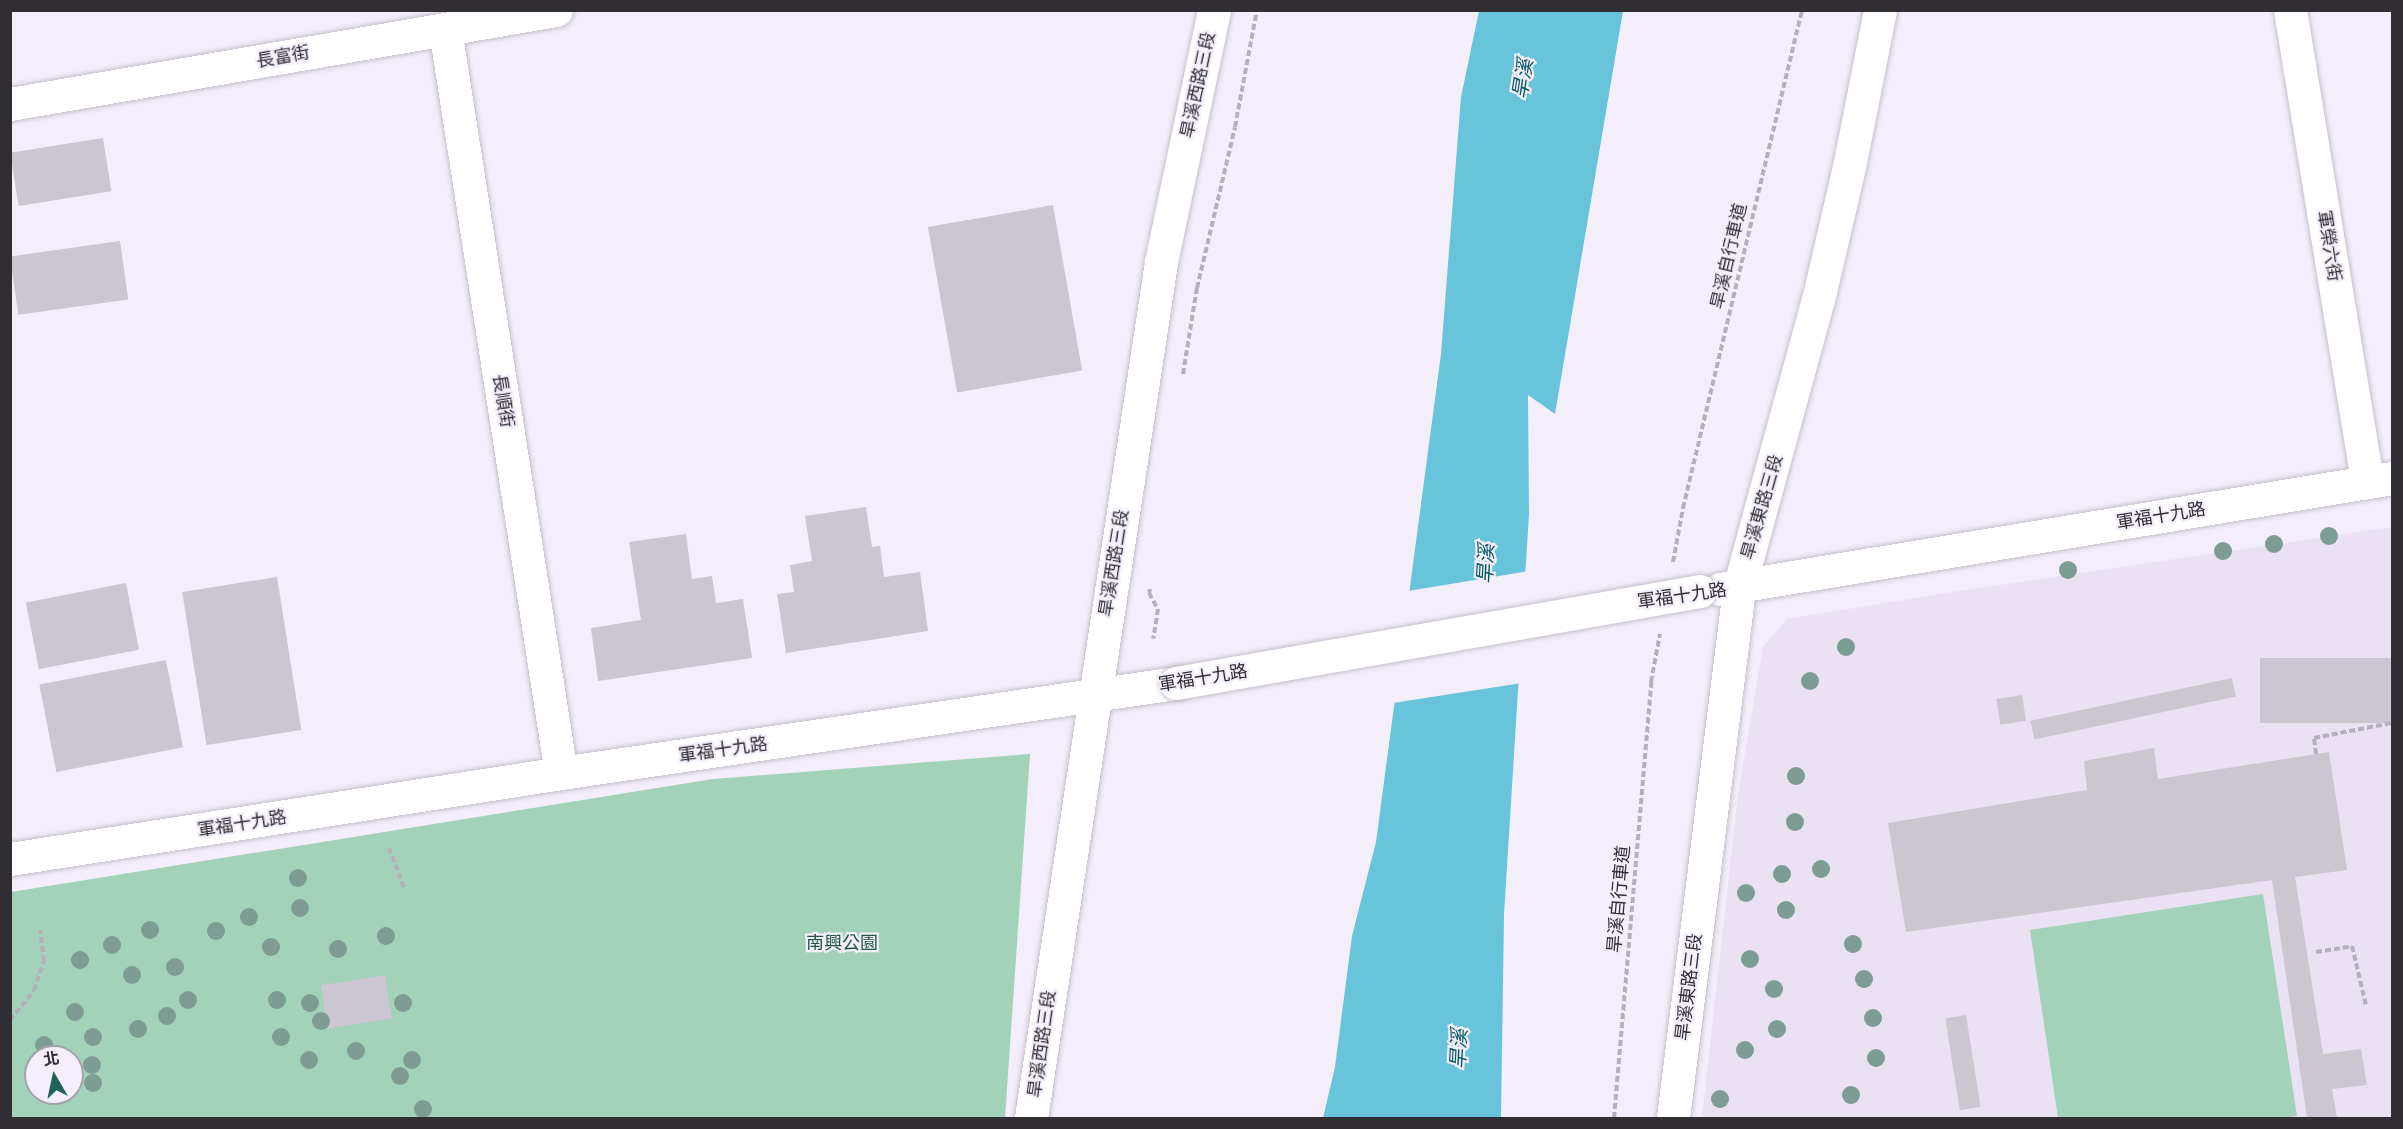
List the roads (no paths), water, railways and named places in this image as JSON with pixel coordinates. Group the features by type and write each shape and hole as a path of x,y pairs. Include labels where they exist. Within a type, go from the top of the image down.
{"street":[{"name":"長富街","path":"10,104 556,10"},
{"name":"旱溪西路三段","path":"1031,1119 1161,262 1214,10"},
{"name":"旱溪東路三段","path":"1673,1119 1739,588 1818,300 1849,167 1880,10"},
{"name":"軍榮六街","path":"2290,10 2380,480"},
{"name":"長順街","path":"445,29 561,774"},
{"name":"軍福十九路","path":"10,859 561,774 1176,683 1700,591 1739,588 2380,480"}],"water":[{"name":"旱溪","path":"1479,11 1623,11 1555,414 1528,395 1529,514 1504,915 1501,1118 1323,1118 1335,1067 1352,936 1376,842 1441,354 1461,97"}],"park label":[{"name":"南興公園","path":"842,943"}]}
